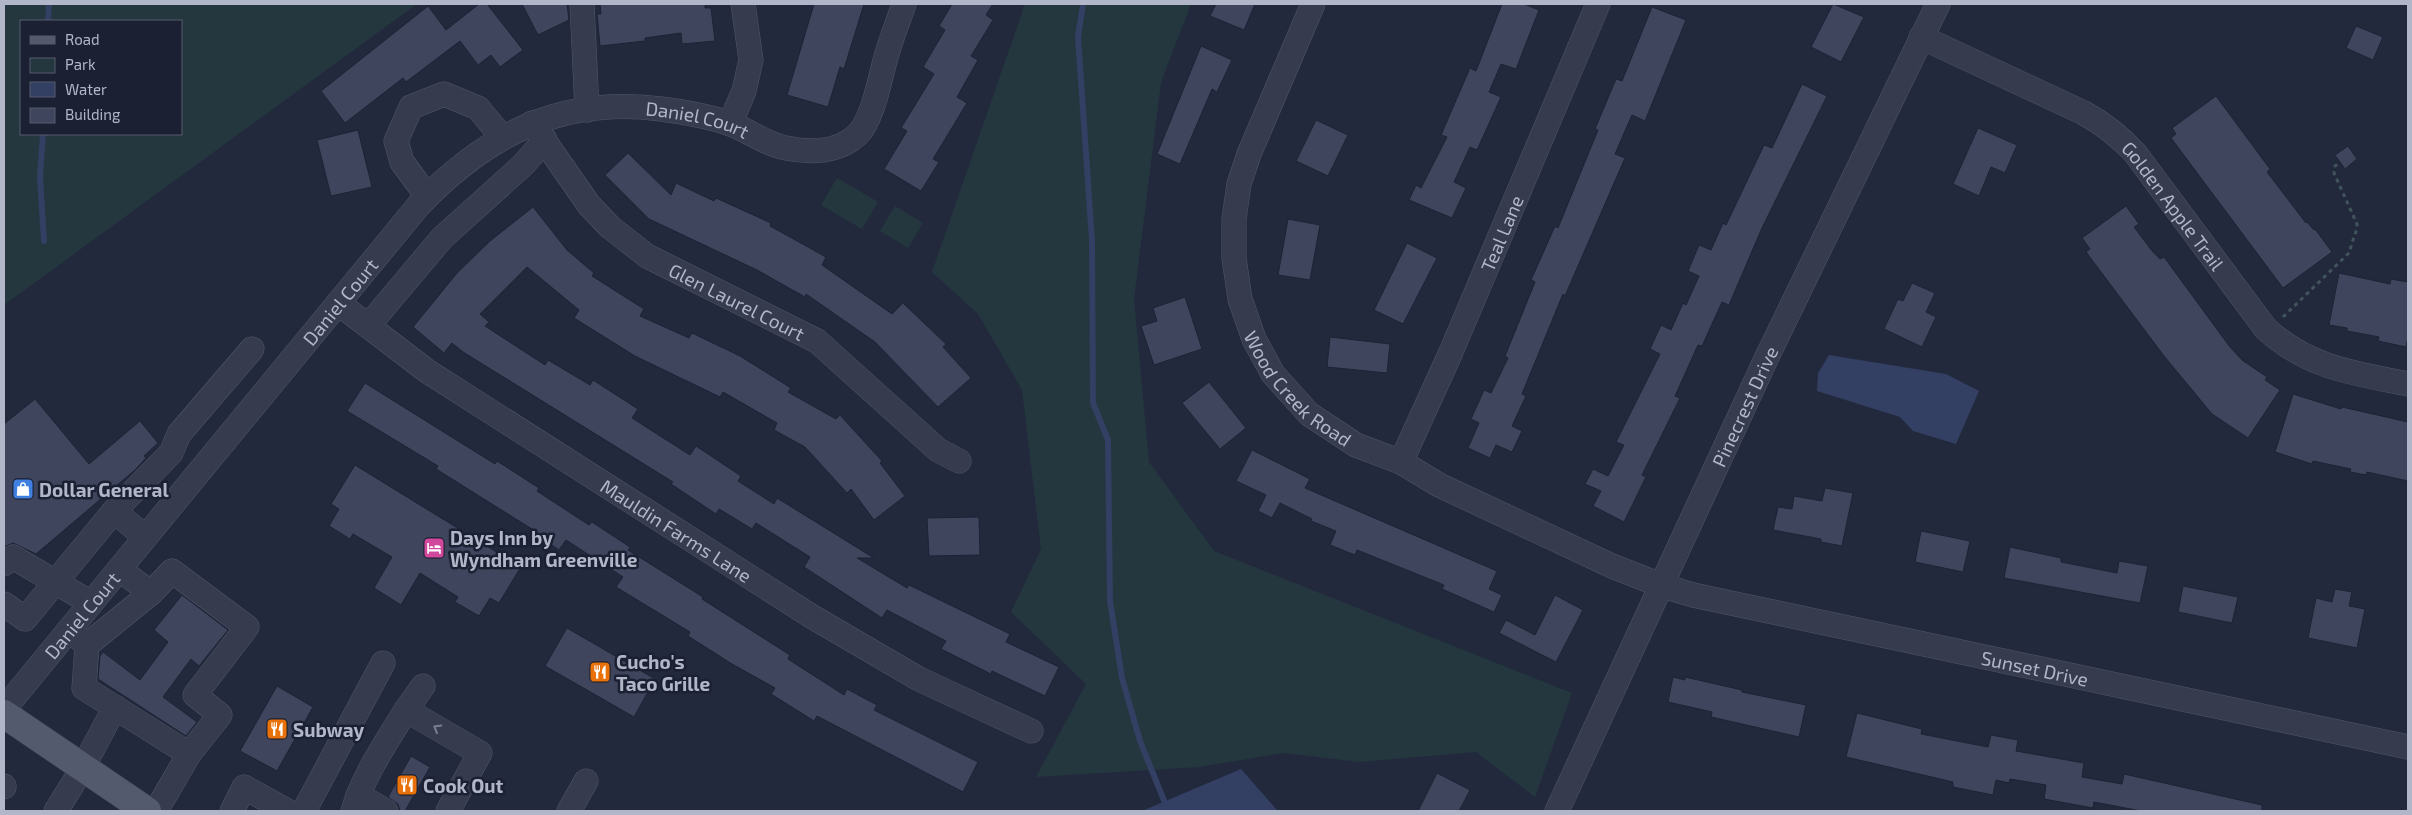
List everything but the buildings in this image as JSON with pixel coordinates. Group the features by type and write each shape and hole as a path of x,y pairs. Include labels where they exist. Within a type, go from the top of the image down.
{"main road":[{"path":"6,719 147,811"}],"street":[{"path":"582,4 587,110"},
{"path":"730,124 744,91 751,60 744,4"},
{"name":"Daniel Court","path":"6,719 69,630 338,303 427,196 472,155 502,137 539,132 587,110 621,107 660,109 703,116 730,124 785,148 823,150 844,146 859,133 873,104 904,4"},
{"name":"Wood Creek Road","path":"1313,4 1249,154 1239,184 1234,219 1236,279 1240,299 1254,339 1273,374 1296,402 1323,425 1356,445 1401,462 1447,489 1612,566 1663,586"},
{"name":"Teal Lane","path":"1401,462 1451,352 1598,4"},
{"name":"Pinecrest Drive","path":"1558,811 1766,359 1938,4"},
{"name":"Golden Apple Trail","path":"1921,37 2106,125 2135,153 2266,329 2291,350 2323,365 2408,384"},
{"path":"427,196 402,162 396,141 411,107 444,94 478,108 502,137"},
{"path":"368,326 442,238 523,165 539,132"},
{"name":"Glen Laurel Court","path":"539,132 589,205 610,227 647,256 817,340 938,450 959,461"},
{"name":"Mauldin Farms Lane","path":"338,303 427,371 812,616 919,679 1031,731"},
{"path":"4,604 25,619 114,511 171,453 179,434 252,349"},
{"path":"171,453 197,474"},
{"path":"114,511 145,537"},
{"path":"4,564 12,557 56,581 91,604"},
{"path":"119,569 151,593"},
{"path":"156,811 189,754 220,715 194,696 247,627 172,571 151,593 87,645 84,688 189,754"},
{"name":"Sunset Drive","path":"1663,586 1693,595 2408,747"},
{"path":"69,630 87,645"},
{"path":"304,811 383,663"},
{"path":"386,811 356,803 372,765 423,686"},
{"path":"56,811 82,769 115,707"},
{"path":"406,710 480,753 448,811"},
{"path":"569,811 586,781"},
{"path":"232,811 244,787 287,811"}],"path":[{"path":"2279,320 2350,252 2350,243 2357,232 2357,224 2334,173 2333,169 2338,164"}],"green space":[{"path":"4,4 417,4 4,305"},
{"path":"1025,4 1191,4 1161,82 1134,299 1149,462 1214,551 1572,693 1535,797 1476,752 1359,762 1284,753 1199,767 1036,777 1086,684 1011,612 1041,549 1022,390 978,314 932,272"},
{"path":"837,178 878,202 862,229 821,205"},
{"path":"895,206 923,223 908,248 880,231"}],"water":[{"path":"1829,355 1946,374 1979,391 1956,444 1913,431 1900,417 1817,391 1818,373"},
{"path":"1241,769 1278,811 1142,811"}],"waterway":[{"path":"48,20 49,4"},
{"path":"1083,4 1078,37 1092,241 1093,403 1108,440 1110,601 1122,678 1140,741 1165,803"},
{"path":"43,135 40,177 44,241"}],"place":[{"name":"Dollar General","path":"23,489"},
{"name":"Days Inn by Wyndham Greenville","path":"434,548"},
{"name":"Cucho's Taco Grille","path":"600,672"},
{"name":"Subway","path":"277,729"},
{"name":"Cook Out","path":"407,785"}]}
